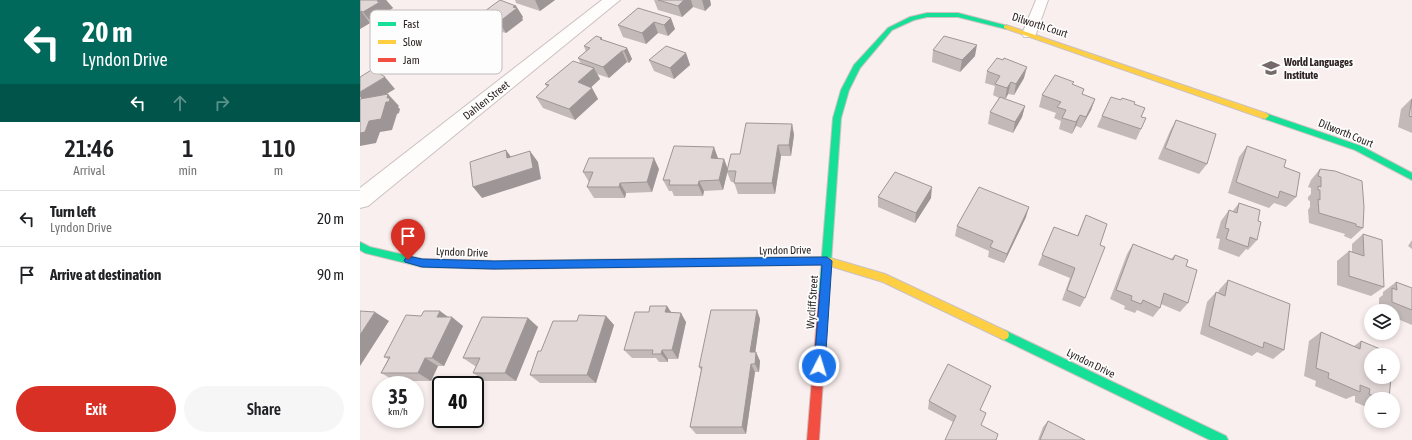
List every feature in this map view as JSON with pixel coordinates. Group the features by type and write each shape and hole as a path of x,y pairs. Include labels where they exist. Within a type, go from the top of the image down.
{"street":[{"name":"Dahlen Street","path":"360,200 612,0"},
{"name":"Dilworth Court","path":"827,261 838,112 842,93 854,69 897,24 920,16 940,14 969,17 1029,34 1358,148 1412,177"},
{"name":"Lyndon Drive","path":"360,246 368,250 422,263 494,265 827,261 885,278 1222,440"},
{"name":"Wycliff Street","path":"813,440 827,261"}],"lane":[{"path":"1029,34 1042,0"}],"building":[{"path":"360,0 379,0 377,1 380,2 363,12 360,12"},
{"path":"500,0 516,6 513,7 517,8 502,20 502,10 486,10"},
{"path":"658,0 684,0 678,6"},
{"path":"638,8 671,18 664,25 654,22 642,33 618,25"},
{"path":"596,36 602,38 600,39 627,48 603,67 578,58 590,48 584,46"},
{"path":"944,36 977,45 962,60 933,50"},
{"path":"666,46 686,53 670,68 649,60"},
{"path":"997,58 1003,60 1004,58 1027,67 1016,84 1011,82 1007,88 995,84 1000,76 987,71"},
{"path":"573,61 594,68 578,82 592,88 569,109 536,97 549,85 545,84"},
{"path":"370,71 370,74 380,74 385,77 360,92 360,77"},
{"path":"1055,75 1074,82 1072,84 1084,89 1082,94 1095,99 1086,117 1080,115 1076,122 1062,118 1066,110 1057,107 1061,102 1042,95"},
{"path":"388,94 387,98 390,98 389,102 386,102 381,119 369,121 365,132 360,133 360,99"},
{"path":"1000,97 1025,106 1015,122 990,112"},
{"path":"1111,97 1121,100 1122,98 1135,102 1134,104 1145,108 1141,117 1146,118 1141,129 1102,116"},
{"path":"1412,99 1412,117 1409,116"},
{"path":"1176,120 1216,134 1207,164 1165,148"},
{"path":"746,123 792,124 789,145 778,145 772,183 734,183 736,171 727,171 731,154 740,154"},
{"path":"674,146 714,147 711,158 724,159 719,180 699,181 698,185 669,185 670,180 663,180"},
{"path":"1247,146 1286,160 1284,167 1300,173 1296,197 1280,191 1278,198 1236,182"},
{"path":"506,150 507,158 530,151 533,168 473,187 470,162"},
{"path":"589,158 654,158 647,182 620,183 619,187 587,187 593,172 583,172"},
{"path":"1320,169 1335,171 1362,181 1364,207 1363,228 1356,226 1356,224 1319,213 1318,199 1320,200 1320,190 1318,190 1318,186 1321,187 1321,177 1318,176"},
{"path":"895,172 932,187 916,213 878,197"},
{"path":"979,187 1029,207 1007,254 990,247 993,241 957,226"},
{"path":"1239,203 1260,210 1258,221 1261,222 1257,240 1250,237 1248,247 1226,239 1229,229 1225,228 1229,210 1237,213"},
{"path":"1086,215 1107,224 1100,245 1105,247 1085,298 1067,290 1075,268 1042,255 1054,227 1078,236"},
{"path":"1363,234 1382,240 1384,287 1349,276 1349,251 1364,256"},
{"path":"1133,244 1173,260 1175,255 1188,260 1186,266 1197,270 1188,303 1164,293 1160,308 1143,300 1141,304 1131,300 1132,296 1116,290"},
{"path":"1228,280 1290,304 1284,350 1264,342 1263,348 1209,326 1216,292 1225,296"},
{"path":"1396,282 1412,288 1412,310 1392,302 1392,288 1397,290"},
{"path":"650,306 667,306 665,312 681,313 672,350 662,350 661,354 652,354 653,350 624,350 635,312 649,312"},
{"path":"711,310 757,310 750,352 756,352 755,364 751,364 742,427 690,427 702,367 699,367"},
{"path":"360,311 375,312 360,335"},
{"path":"424,311 440,311 437,317 452,317 432,358 425,358 418,373 381,373 390,357 384,357 406,315 421,316"},
{"path":"579,315 606,316 587,375 530,375 538,351 541,351 553,321 577,321"},
{"path":"482,317 528,318 505,373 473,373 480,358 463,358"},
{"path":"1321,332 1360,349 1361,341 1378,348 1364,348 1364,384 1390,384 1390,392 1369,392 1370,389 1360,385 1360,392 1328,378 1329,373 1316,368"},
{"path":"948,364 991,386 980,410 986,413 981,425 998,434 996,440 945,440 956,416 929,401"},
{"path":"1048,421 1085,440 1040,440"}],"traffic: fast":[{"path":"824,292 837,118 845,90 857,67 890,29 912,18 927,15 958,15 1006,27"},
{"path":"1265,116 1358,148 1412,177"},
{"path":"360,246 368,250 422,263 494,265 797,261"},
{"path":"1004,335 1222,440"}],"traffic: slow":[{"path":"1006,27 1265,116"},
{"path":"797,261 827,261 885,278 1004,335"}],"traffic: jam":[{"path":"813,440 824,292"}],"place":[{"name":"World Languages Institute","path":"1271,68"}],"route":[{"path":"408,260 422,263 494,265 827,261 819,366"}]}
